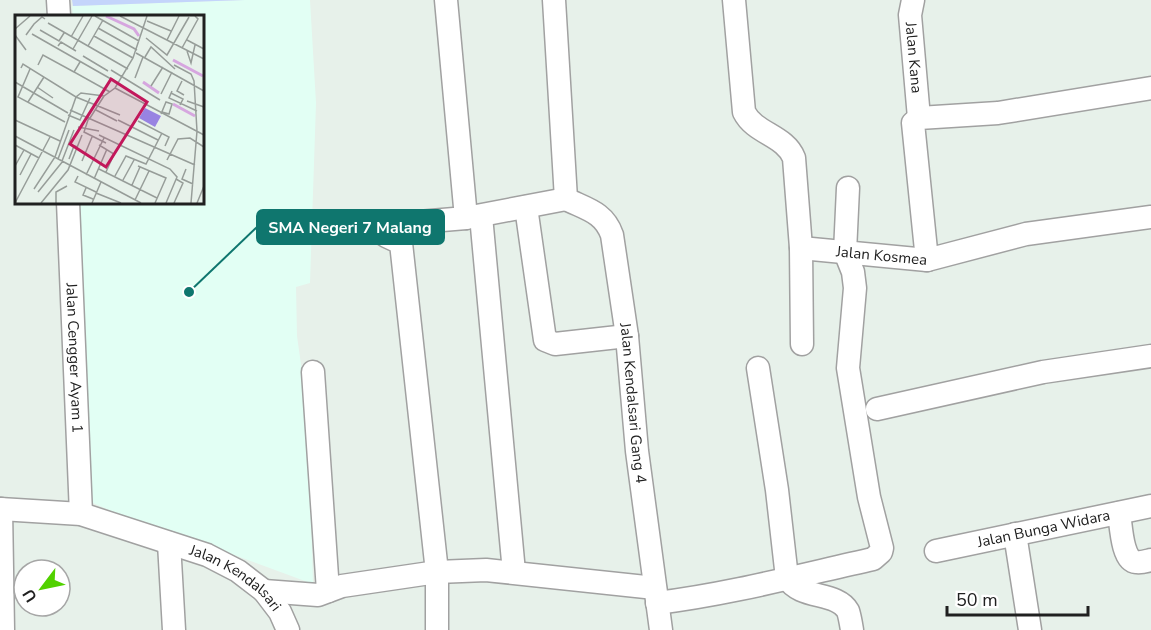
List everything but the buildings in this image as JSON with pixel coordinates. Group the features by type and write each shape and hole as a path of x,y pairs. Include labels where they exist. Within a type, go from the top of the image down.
{"street":[{"path":"58,0 59,15"},
{"path":"446,0 474,217 514,572"},
{"path":"437,630 437,572 401,243 386,236 386,231 395,224 474,217 566,199 554,0"},
{"path":"734,0 744,112 754,126 788,147 794,158 801,248 802,344"},
{"name":"Jalan Kana","path":"913,0 910,15 919,118 913,123 927,260"},
{"path":"919,118 998,113 1151,88"},
{"path":"801,248 856,254 848,188"},
{"name":"Jalan Kendalsari Gang 4","path":"566,199 599,215 608,225 612,235 627,336 637,451 661,630"},
{"name":"Jalan Cengger Ayam 1","path":"68,204 81,513"},
{"path":"526,207 545,339 555,344 627,336"},
{"name":"Jalan Kosmea","path":"787,578 873,559 880,554 882,548 867,486 848,368 856,254 927,260 1026,234 1151,217"},
{"path":"877,409 1043,372 1151,356"},
{"path":"758,368 777,490 787,578 796,589 834,600 844,607 848,612 852,630"},
{"path":"313,372 328,591"},
{"name":"Jalan Bunga Widara","path":"936,551 1151,506"},
{"path":"0,509 3,630"},
{"name":"Jalan Kendalsari","path":"0,509 81,513 228,564 264,591 280,612 288,630"},
{"path":"1119,513 1128,559 1135,562 1151,560"},
{"path":"1015,534 1030,630"},
{"path":"169,543 174,630"},
{"path":"264,591 318,595 342,586 437,572 486,570 514,572 656,595 697,598 787,578"}],"shaded area":[{"path":"72,0 245,0 73,6"},
{"path":"310,0 316,103 310,283 296,287 297,336 308,414 313,584 185,537 137,522 93,503 88,491 80,204 204,204 204,15 73,15 72,6"}],"place":[{"name":"SMA Negeri 7 Malang","path":"189,292"}]}
